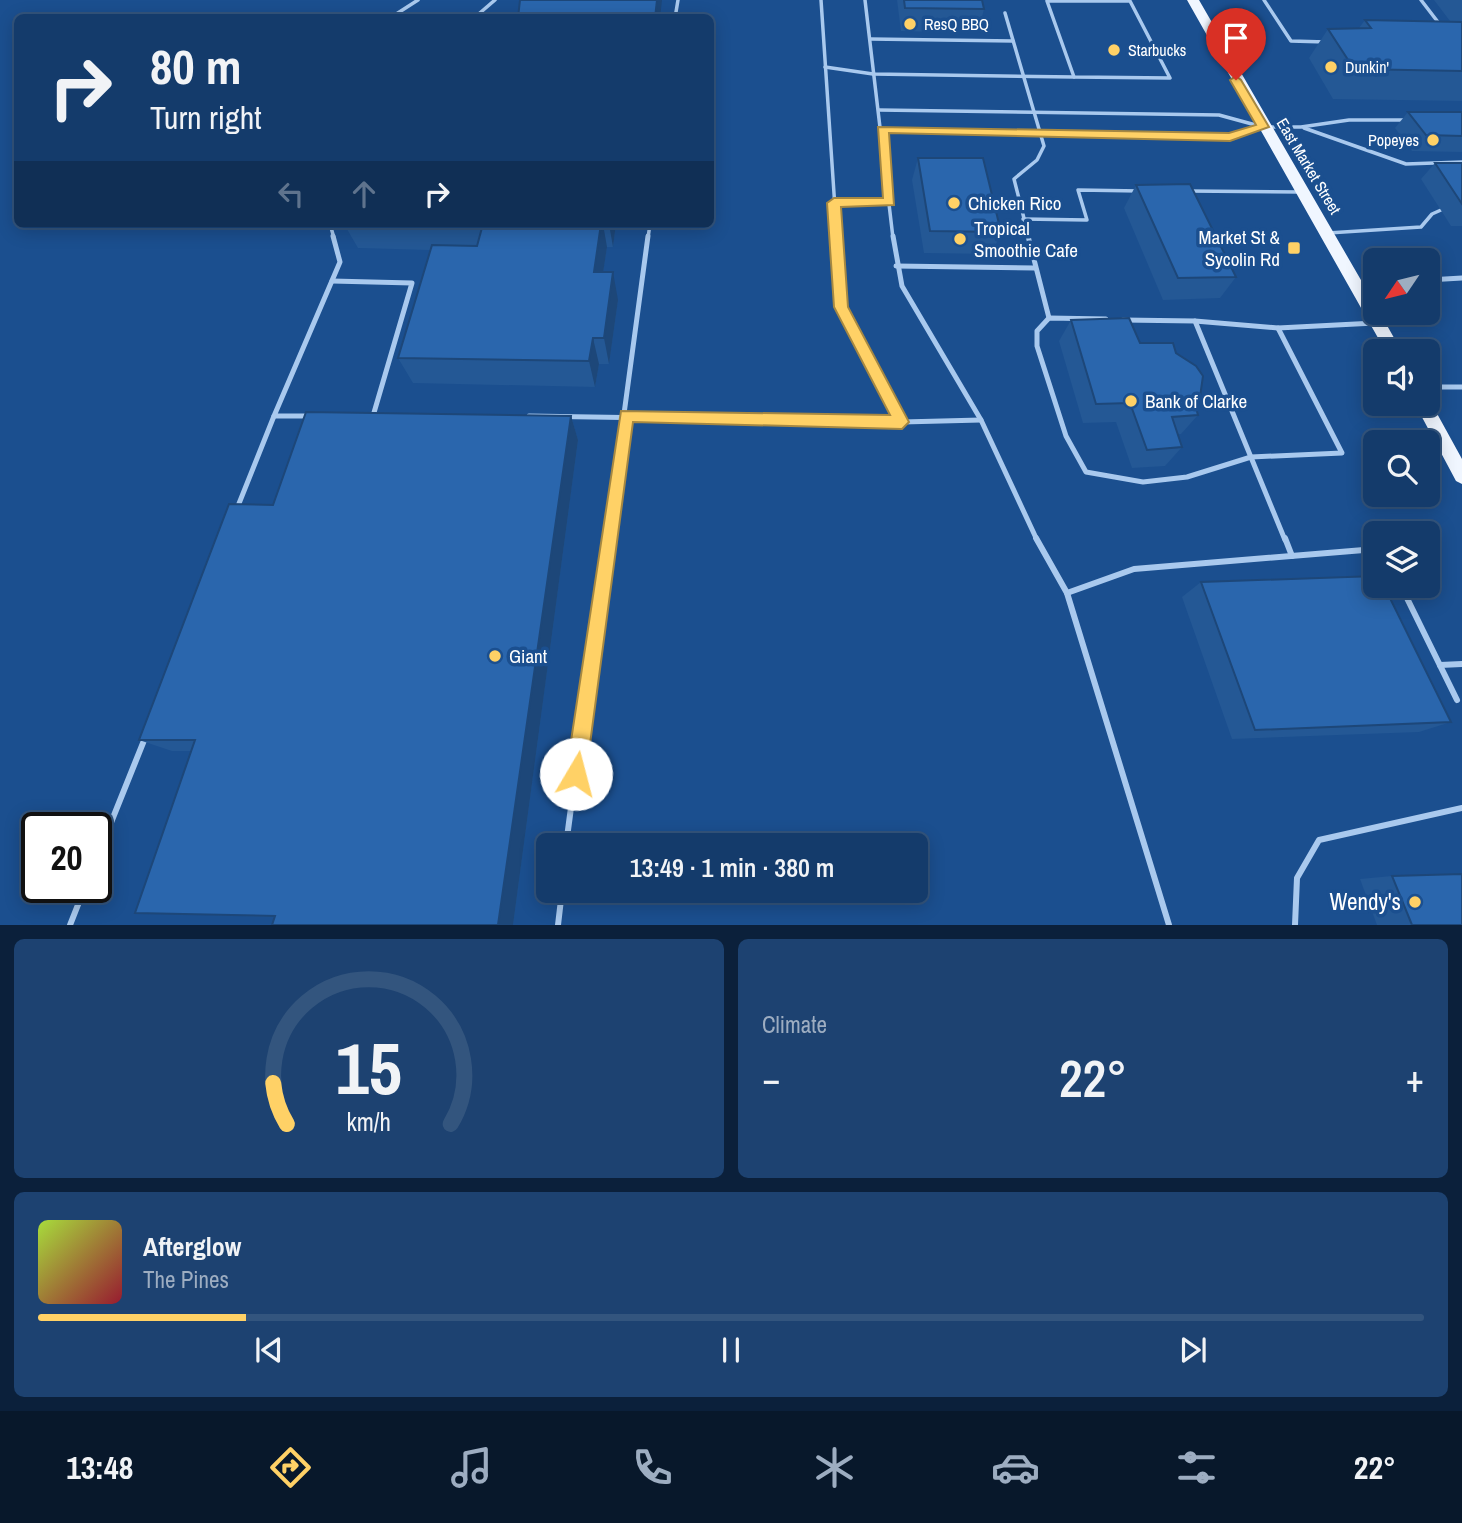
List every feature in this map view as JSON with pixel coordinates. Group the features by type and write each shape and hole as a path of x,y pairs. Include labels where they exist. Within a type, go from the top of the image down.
{"main road":[{"name":"East Market Street","path":"1192,0 1363,298"},
{"path":"1430,416 1462,476"}],"lane":[{"path":"396,14 418,0"},
{"path":"479,14 495,0"},
{"path":"821,0 841,307 902,422"},
{"path":"865,0 896,266 902,286 981,420 1037,541 1067,593 1169,925"},
{"path":"825,67 873,74 1074,77 1170,78 1130,1 1047,0 1074,77"},
{"path":"1264,0 1291,41 1332,42"},
{"path":"1421,0 1446,32"},
{"path":"1005,13 1044,146 1037,160 1014,180 1049,318"},
{"path":"870,39 1013,41"},
{"path":"879,110 1219,116 1263,127 1301,127 1349,120 1412,120"},
{"path":"882,130 1230,137 1263,127"},
{"path":"1301,127 1406,164 1462,162"},
{"path":"1023,219 1087,220 1078,190 1144,191"},
{"path":"1184,191 1300,192"},
{"path":"834,203 890,202"},
{"path":"1326,233 1422,227 1432,214 1441,211"},
{"path":"233,518 340,262 331,228"},
{"path":"568,833 649,228"},
{"path":"896,266 1035,268"},
{"path":"1440,279 1462,278"},
{"path":"332,281 412,283 373,416"},
{"path":"1355,284 1363,284"},
{"path":"1278,328 1342,453 1251,457 1187,477 1143,482 1086,472 1066,436 1037,346 1037,331 1049,318 1195,321 1278,328 1363,324"},
{"path":"1195,321 1292,555"},
{"path":"1440,387 1462,387"},
{"path":"520,416 626,415 902,422 981,420"},
{"path":"274,416 311,416"},
{"path":"361,416 387,416"},
{"path":"1067,593 1135,569 1363,550"},
{"path":"1407,598 1457,700"},
{"path":"1440,666 1462,664"},
{"path":"112,820 147,733"},
{"path":"1295,925 1297,878 1319,840 1462,808"},
{"path":"70,925 79,903"},
{"path":"558,925 561,903"}],"building":[{"path":"520,0 657,0 655,14 518,14"},
{"path":"904,0 982,0 984,9 905,8"},
{"path":"1365,20 1462,22 1462,71 1354,69 1328,29 1371,28"},
{"path":"1408,112 1462,112 1462,136 1426,135"},
{"path":"918,158 983,158 1001,232 930,231"},
{"path":"1435,163 1462,163 1462,204"},
{"path":"1190,184 1236,277 1178,278 1136,185"},
{"path":"482,228 600,228 594,272 613,272 604,338 593,338 589,361 398,358 432,245 477,246"},
{"path":"1129,318 1140,343 1173,343 1176,353 1196,366 1203,376 1200,397 1194,401 1198,415 1172,417 1182,447 1147,450 1130,403 1096,404 1071,320"},
{"path":"306,412 571,416 498,925 272,925 275,916 135,913 195,740 139,740 229,504 273,505"},
{"path":"1363,576 1363,598 1390,598 1451,722 1255,730 1201,582"},
{"name":"Wendy's","path":"1462,874 1462,925 1412,925 1392,876"}],"place":[{"name":"ResQ BBQ","path":"910,24"},
{"name":"Starbucks","path":"1114,50"},
{"name":"Dunkin'","path":"1331,67"},
{"name":"Popeyes","path":"1433,140"},
{"name":"Chicken Rico","path":"954,203"},
{"name":"Tropical Smoothie Cafe","path":"960,239"},
{"name":"Market St & Sycolin Rd","path":"1294,248"},
{"name":"Bank of Clarke","path":"1131,401"},
{"name":"Giant","path":"495,656"},
{"name":"Wendy's","path":"1415,902"}],"route":[{"path":"576,774 626,415 902,422 841,307 834,203 890,202 882,130 1230,137 1263,127 1236,80"}]}
